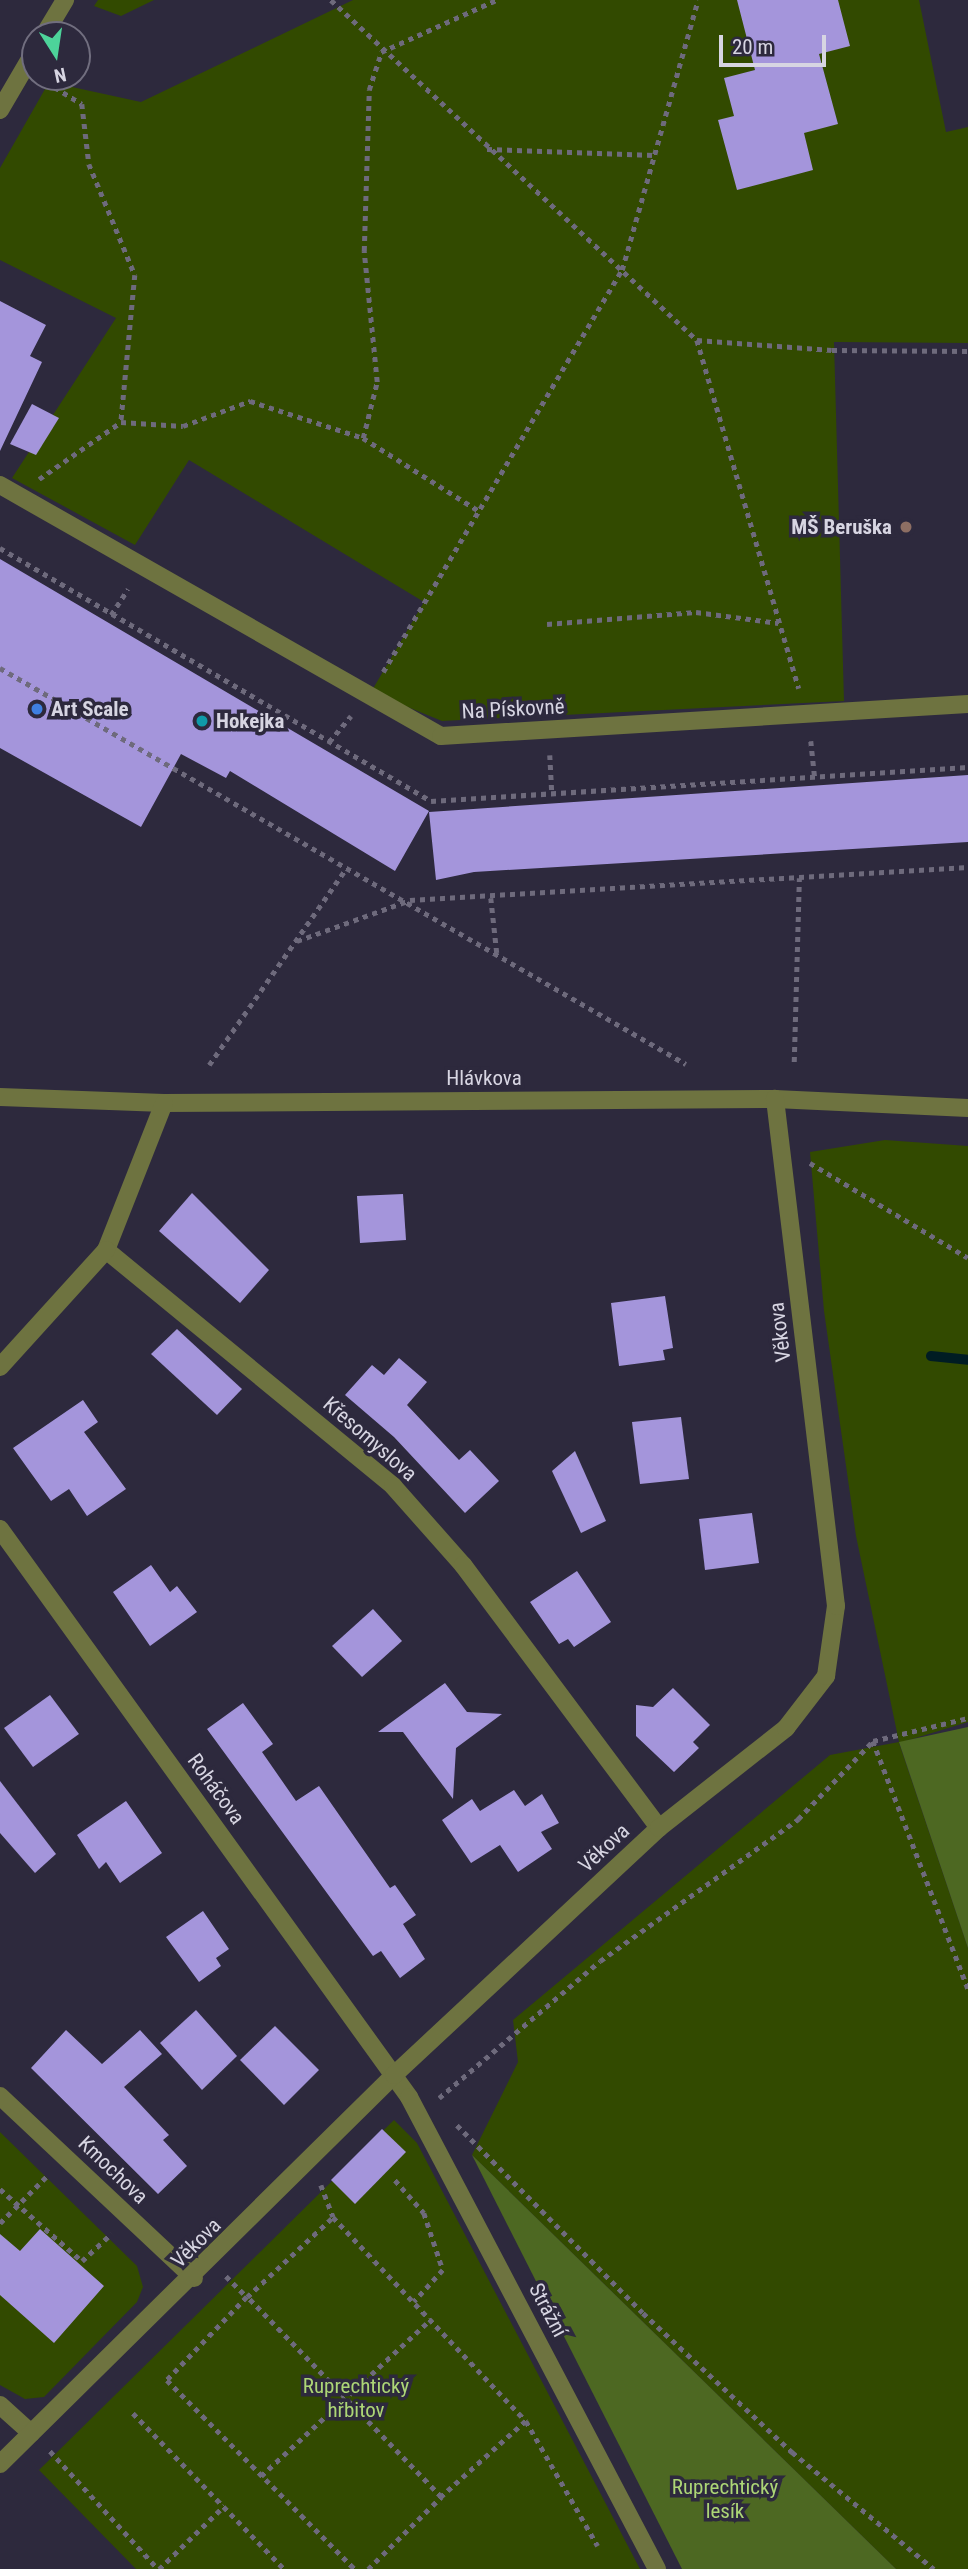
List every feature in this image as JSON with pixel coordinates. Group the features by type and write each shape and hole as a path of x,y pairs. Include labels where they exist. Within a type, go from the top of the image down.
{"street":[{"path":"52,21 65,0"},
{"path":"0,110 21,74"},
{"name":"Na Pískovně","path":"0,485 371,692 441,736 968,704"},
{"name":"Hlávkova","path":"0,1097 164,1103 775,1099 968,1108"},
{"name":"Věkova","path":"0,2465 194,2278 394,2075 659,1828 786,1728 826,1676 836,1606 775,1099"},
{"path":"0,1367 106,1250 164,1103"},
{"name":"Křesomyslova","path":"106,1250 393,1486 463,1565 659,1828"},
{"name":"Roháčova","path":"0,1529 394,2075"},
{"name":"Strážní","path":"394,2075 657,2569"},
{"name":"Kmochova","path":"0,2096 194,2278"},
{"path":"0,2405 31,2433"}],"path":[{"path":"331,0 381,52 697,340 778,623 808,714 815,777"},
{"path":"363,438 377,382 364,251 369,90 381,52 496,0"},
{"path":"371,692 622,271 698,0"},
{"path":"62,91 82,104 89,164 135,275 121,422"},
{"path":"486,149 654,155"},
{"path":"697,340 832,351 968,351"},
{"path":"17,494 121,422 183,426 250,401 363,438 479,511"},
{"path":"547,624 696,612 778,623"},
{"path":"0,668 175,765 345,870 410,900 686,1064"},
{"path":"548,729 552,794"},
{"path":"297,941 410,900 491,898 968,867"},
{"path":"209,1065 345,870"},
{"path":"794,1062 799,878"},
{"path":"491,898 497,954"},
{"path":"781,1150 840,1177 968,1258"},
{"path":"443,2112 433,2102 600,1961 798,1819 873,1741 968,1718"},
{"path":"873,1741 968,1988"},
{"path":"453,2121 643,2313 792,2452 934,2569"},
{"path":"0,2223 66,2157"},
{"path":"305,2165 324,2189 333,2217 526,2421 598,2546"},
{"path":"395,2180 424,2213 443,2270 414,2302"},
{"path":"0,2189 82,2262 129,2217"},
{"path":"333,2217 247,2297 167,2379 355,2569"},
{"path":"211,2261 441,2497"},
{"path":"261,2476 431,2319"},
{"path":"133,2413 284,2569"},
{"path":"368,2569 441,2497 526,2421"},
{"path":"31,2433 159,2569 224,2506"}],"green space":[{"path":"98,0 154,0 121,16 94,6"},
{"path":"353,0 919,0 946,132 968,127 968,343 834,342 844,701 442,721 371,692 424,602 189,460 135,545 12,478 116,318 0,260 0,168 44,91 90,91 141,102"},
{"path":"885,1140 968,1146 968,1722 899,1743 968,1948 968,2569 896,2569 472,2155 518,2062 513,2020 830,1755 899,1742 856,1536 824,1311 810,1152"},
{"path":"968,1727 968,1948 899,1742"},
{"name":"Ruprechtický hřbitov","path":"394,2120 417,2143 640,2569 136,2569 39,2470"},
{"path":"0,2132 137,2266 143,2287 137,2302 44,2397 25,2399 0,2385"},
{"name":"Ruprechtický lesík","path":"472,2155 896,2569 682,2569"}],"building":[{"path":"737,0 838,0 850,46 819,54 838,124 804,133 813,170 737,190 718,120 734,116 724,78 755,70"},
{"path":"0,301 46,325 30,356 42,362 0,451"},
{"path":"32,404 59,418 36,455 10,444"},
{"path":"0,559 429,811 395,871 230,771 226,778 181,754 141,827 0,748"},
{"path":"968,775 968,842 474,872 436,880 429,812"},
{"path":"192,1193 269,1270 240,1303 159,1231"},
{"path":"403,1194 406,1240 360,1243 357,1196"},
{"path":"665,1296 673,1348 663,1350 665,1360 619,1366 611,1303"},
{"path":"177,1329 242,1389 217,1415 151,1354"},
{"path":"399,1358 427,1382 407,1405 459,1460 470,1450 499,1481 465,1513 394,1437 345,1395 372,1365 384,1375"},
{"path":"83,1400 98,1422 84,1432 126,1489 87,1516 69,1489 51,1501 13,1448"},
{"path":"681,1417 689,1479 640,1484 632,1422"},
{"path":"575,1451 606,1521 581,1533 552,1471"},
{"path":"752,1513 759,1563 705,1570 699,1519"},
{"path":"151,1565 170,1592 177,1586 197,1612 150,1646 113,1592"},
{"path":"577,1571 611,1622 574,1647 568,1639 559,1644 530,1602"},
{"path":"373,1609 402,1641 362,1677 332,1646"},
{"path":"445,1683 467,1712 502,1714 456,1748 453,1799 403,1732 378,1732"},
{"path":"673,1688 710,1725 693,1742 699,1748 674,1772 636,1736 636,1705 653,1707"},
{"path":"50,1695 79,1734 33,1767 4,1728"},
{"path":"243,1703 273,1744 262,1752 296,1801 319,1786 390,1888 395,1885 416,1915 403,1924 425,1959 400,1978 381,1951 373,1956 207,1729"},
{"path":"0,1781 56,1854 35,1873 0,1833"},
{"path":"514,1790 525,1806 542,1794 559,1823 541,1832 552,1849 518,1872 500,1845 471,1863 442,1820 472,1799 480,1811"},
{"path":"126,1801 162,1853 120,1883 106,1862 99,1869 77,1835"},
{"path":"203,1911 229,1949 216,1958 221,1966 199,1982 166,1937"},
{"path":"196,2010 237,2056 202,2090 160,2043"},
{"path":"275,2026 319,2070 284,2105 240,2060"},
{"path":"66,2030 102,2064 140,2030 162,2054 124,2087 169,2135 163,2140 187,2166 158,2194 31,2068"},
{"path":"382,2129 406,2152 355,2204 331,2180"},
{"path":"40,2229 104,2286 54,2343 0,2295 0,2234 20,2251"}],"waterway":[{"path":"931,1356 968,1360"}],"place":[{"name":"MŠ Beruška","path":"906,527"},
{"name":"Art Scale","path":"37,709"},
{"name":"Hokejka","path":"202,721"}]}
